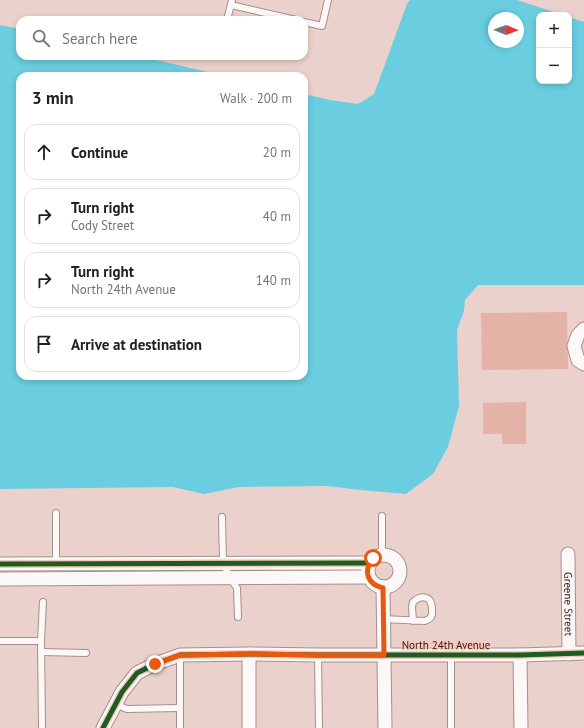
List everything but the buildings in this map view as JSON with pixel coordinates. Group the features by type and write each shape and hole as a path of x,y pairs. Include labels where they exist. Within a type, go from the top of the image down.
{"street":[{"path":"584,329 578,335 574,346 578,360 584,364"},
{"path":"382,554 393,557 397,560 400,571 400,576 393,585 383,588 372,582 368,577 367,572 369,563 373,558 382,554"},
{"name":"Greene Street","path":"568,554 569,654"},
{"path":"0,564 369,563"},
{"path":"0,579 368,577"},
{"path":"383,588 385,728"},
{"name":"North 24th Avenue","path":"103,728 122,692 137,673 155,664 180,655 520,655 584,653"},
{"path":"249,654 249,728"},
{"path":"520,655 521,728"}],"lane":[{"path":"308,23 322,26 328,0"},
{"path":"228,16 232,2 282,16"},
{"path":"56,513 56,564"},
{"path":"382,516 382,554"},
{"path":"222,517 223,563 230,578 237,588 238,617"},
{"path":"383,619 425,622 432,615 432,604 430,600 422,597 413,602 413,621"},
{"path":"42,726 41,641 43,602"},
{"path":"0,641 41,641"},
{"path":"41,652 86,653"},
{"path":"180,655 180,728"},
{"path":"318,655 319,728"},
{"path":"451,655 451,728"},
{"path":"115,704 127,709 180,708"}],"shaded area":[{"path":"567,312 568,369 482,370 481,313"},
{"path":"526,402 526,444 502,444 502,434 483,434 483,403"}],"water":[{"path":"410,0 517,0 554,12 536,12 536,84 572,84 572,18 584,22 584,285 478,285 465,300 464,311 457,330 459,406 448,447 433,474 406,494 327,486 239,487 204,494 173,487 0,489 0,25 16,28 16,60 156,60 208,72 16,72 16,380 308,380 308,95 358,104 374,94 407,4"}],"cycle path":[{"path":"0,564 369,563"},
{"path":"103,728 122,692 137,673 155,664 180,655 520,655 584,653"}],"route":[{"path":"155,664 180,655 384,655 383,588 372,582 368,577 367,572 369,563 373,558"}]}
